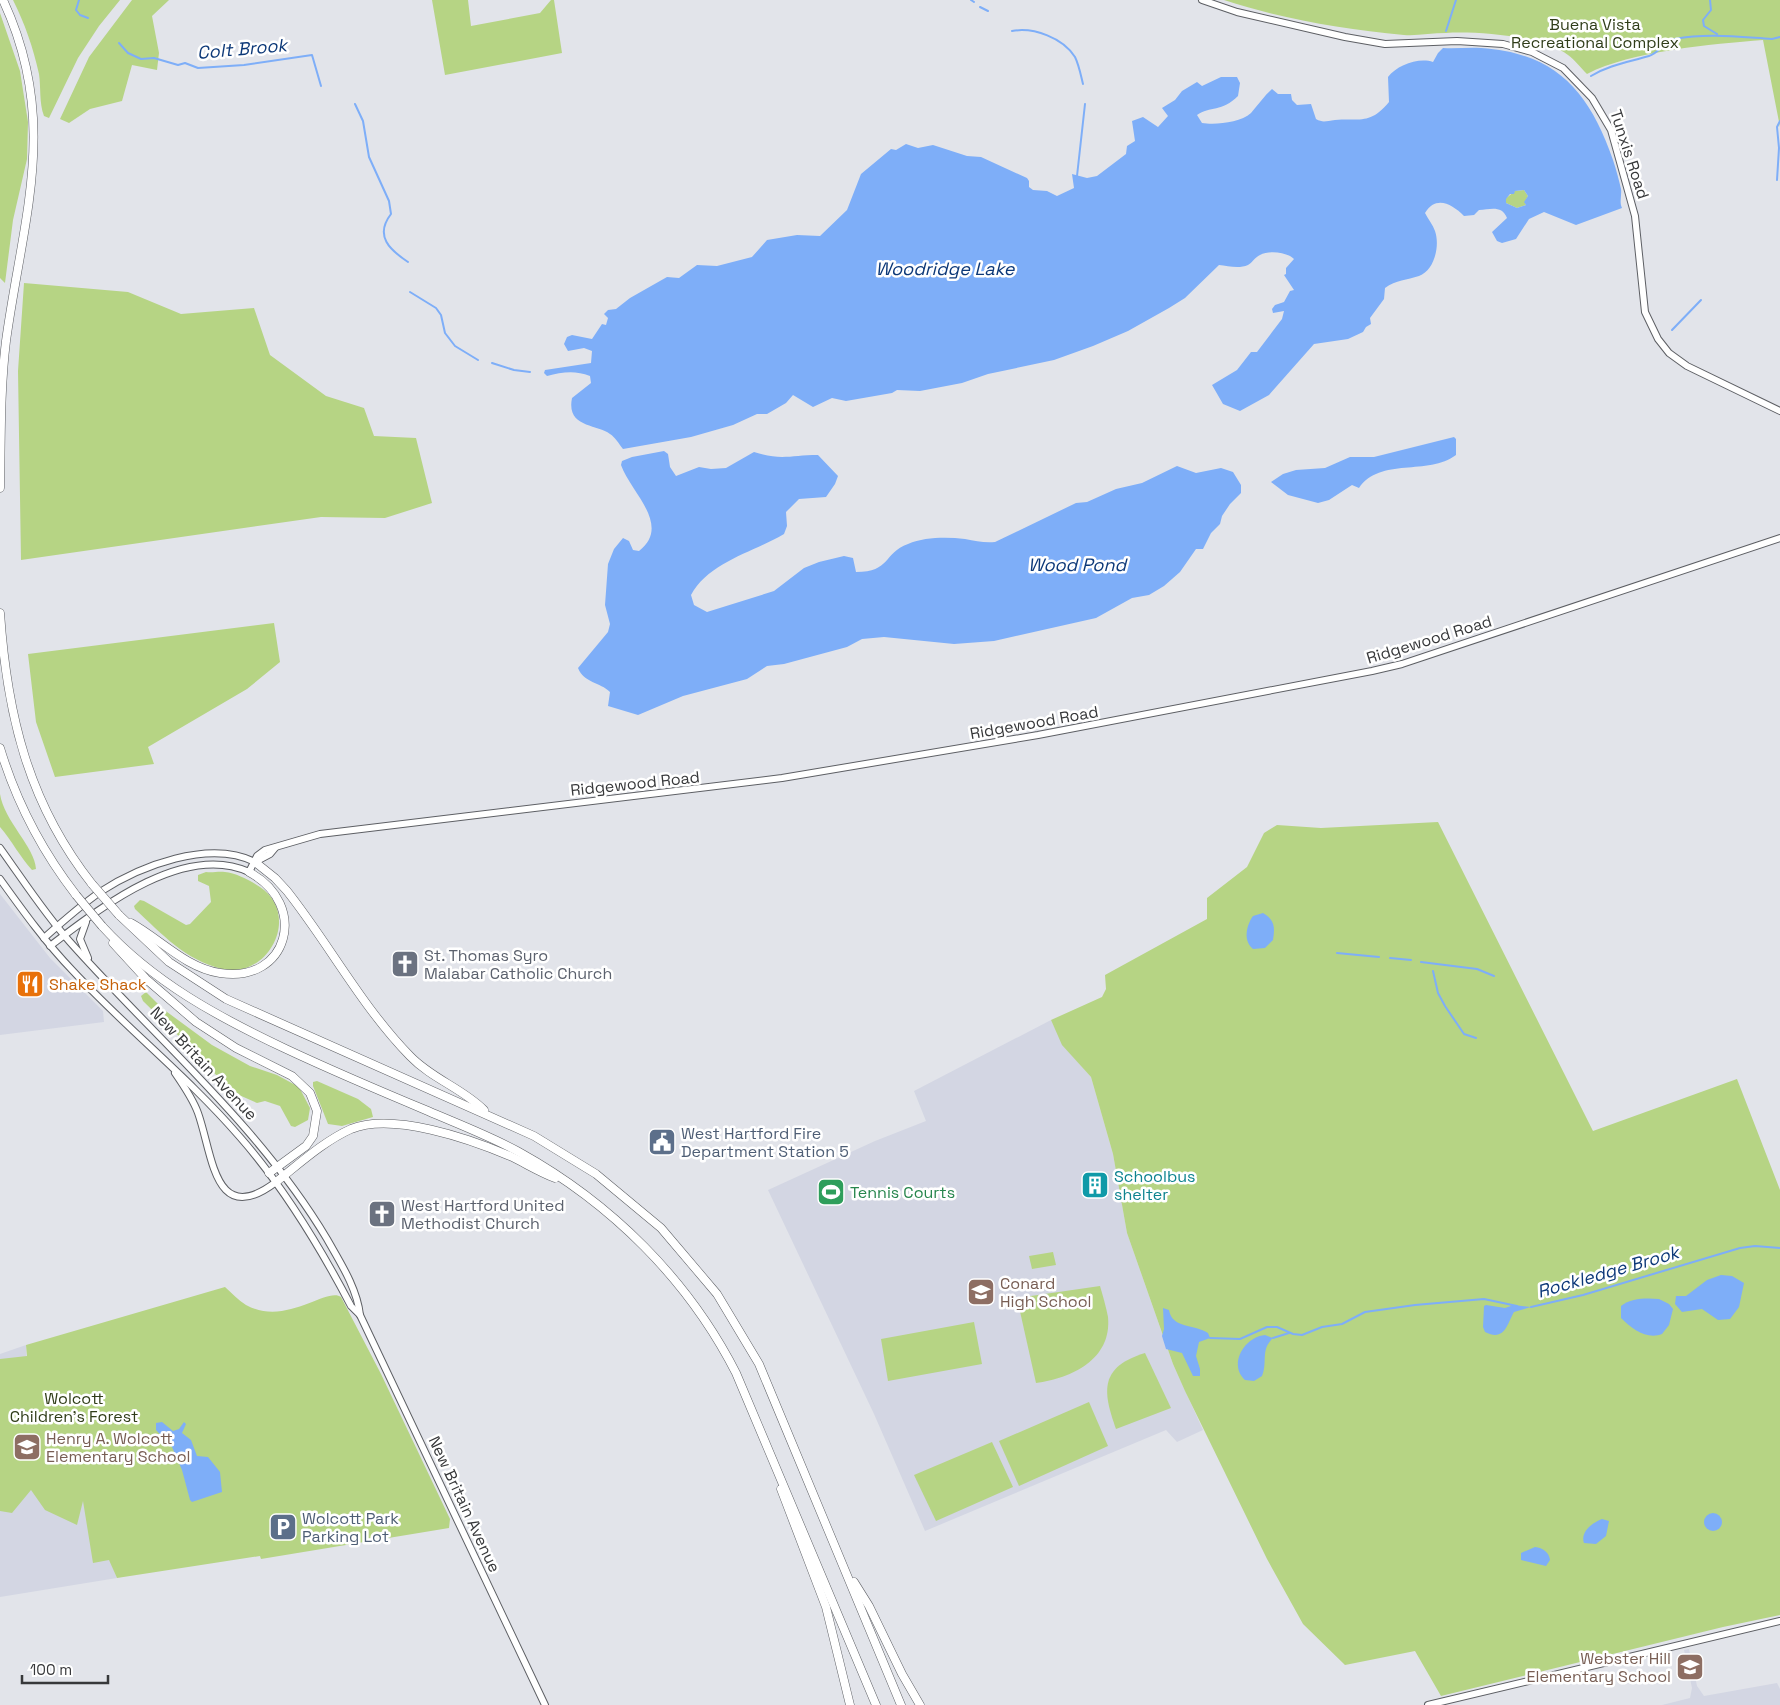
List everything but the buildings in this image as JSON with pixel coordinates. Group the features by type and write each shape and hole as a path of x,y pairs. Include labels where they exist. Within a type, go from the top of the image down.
{"highway":[{"path":"0,488 2,381 5,349 32,177 35,131 32,93 26,64 18,35 3,0"},
{"path":"0,613 7,688 24,756 36,788 54,827 92,884 120,917 178,968 234,1003 489,1115 549,1144 603,1179 622,1194 655,1222 693,1264 722,1302 744,1337 767,1382 901,1705"},
{"path":"0,748 32,827 57,870 105,929 124,957 183,1012 223,1041 292,1076 310,1093 317,1111 314,1134 308,1144 270,1174"},
{"path":"255,862 287,890 404,1050 429,1073 468,1096 489,1115"},
{"path":"120,917 200,967 228,974 250,971 266,962 277,952 284,934 286,920 282,906 275,893 249,872"},
{"path":"105,929 159,977 223,1019 338,1073 496,1141 566,1181 597,1204 655,1258 703,1318 736,1373 876,1705"},
{"path":"276,1182 346,1132 367,1125 388,1123 421,1129 484,1146 566,1181"},
{"path":"775,1463 787,1508 826,1608 850,1705"},
{"path":"846,1572 866,1600 902,1674 920,1705"}],"main road":[{"name":"Tunxis Road","path":"1202,0 1237,12 1347,38 1385,44 1457,41 1503,44 1532,52 1562,68 1592,98 1611,130 1635,216 1645,312 1658,339 1669,353 1687,366 1780,411"},
{"name":"Ridgewood Road","path":"249,872 258,854 266,849 275,848 303,838 349,830 782,778 1047,734 1372,671 1412,661 1780,538"},
{"name":"New Britain Avenue","path":"0,848 64,936 236,1117 278,1167 310,1212 337,1257 358,1302 360,1315 545,1705"},
{"path":"44,938 91,898 118,882 187,856 220,853 235,855 255,862"},
{"path":"50,946 90,917 141,886 186,867 216,864 249,872"},
{"name":"New Britain Avenue","path":"0,879 50,946 85,983 230,1125 270,1174 311,1233 351,1306 360,1315"},
{"path":"90,917 81,930 80,939 94,968"},
{"path":"169,1064 195,1106 218,1180 224,1189 236,1196 248,1198 259,1194 276,1182"},
{"path":"1428,1705 1780,1621"}],"shaded area":[{"path":"0,894 50,958 103,1011 104,1022 0,1035"},
{"name":"Conard High School","path":"1051,1020 1063,1045 1091,1077 1113,1154 1127,1233 1173,1364 1203,1430 1177,1442 1166,1430 925,1531 874,1414 768,1190 875,1141 926,1121 914,1091"},
{"name":"Henry A. Wolcott Elementary School","path":"26,1345 29,1414 76,1477 117,1578 0,1597 0,1354"},
{"name":"Webster Hill Elementary School","path":"1689,1649 1697,1686 1704,1696 1777,1683 1780,1689 1780,1705 1662,1705 1690,1698 1692,1688 1684,1650"}],"green space":[{"path":"13,0 120,0 99,26 78,58 49,118 44,116 42,111 39,74 25,27"},
{"path":"132,0 169,0 152,16 159,53 157,70 132,65 122,101 90,109 69,123 60,119 89,57"},
{"path":"432,0 468,0 471,26 540,13 551,0 554,0 562,53 445,75"},
{"name":"Buena Vista Recreational Complex","path":"1224,0 1780,0 1780,127 1763,40 1697,46 1649,54 1605,66 1587,74 1571,57 1543,43 1527,39 1474,33 1409,35 1381,33 1290,18"},
{"path":"0,13 20,71 28,122 27,159 13,220 5,283 0,278"},
{"path":"1524,190 1528,196 1525,202 1526,205 1517,208 1506,203 1505,199 1515,191"},
{"path":"24,283 128,292 181,314 254,308 270,355 326,396 364,408 374,436 416,438 432,503 385,518 321,517 21,560 18,371"},
{"path":"274,623 280,662 247,689 148,747 154,764 55,777 36,722 28,654"},
{"path":"0,794 7,814 31,852 36,869 32,870 0,827"},
{"path":"1438,822 1593,1131 1737,1079 1780,1190 1780,1615 1723,1627 1441,1696 1415,1651 1345,1665 1303,1624 1267,1559 1173,1364 1127,1233 1113,1154 1091,1077 1062,1045 1051,1020 1102,997 1106,989 1105,975 1207,919 1207,898 1247,867 1264,833 1277,825 1321,828"},
{"path":"206,872 225,872 239,876 260,887 272,899 278,913 279,928 274,943 265,955 253,965 239,970 222,969 209,965 185,953 135,909 134,906 140,900 144,901 186,925 190,924 211,902 209,886 198,881 198,875"},
{"path":"146,992 163,1009 212,1045 250,1066 277,1075 299,1087 310,1108 308,1120 295,1127 291,1126 280,1106 265,1101 257,1103 239,1095 214,1073 143,1001 141,996"},
{"path":"317,1081 358,1099 371,1109 373,1117 342,1126 328,1124 313,1086 313,1082"},
{"path":"1053,1252 1056,1265 1032,1269 1029,1256"},
{"path":"1100,1286 1108,1317 1107,1332 1103,1345 1087,1364 1075,1371 1063,1377 1036,1383 1017,1298"},
{"name":"Wolcott Children's Forest","path":"225,1287 246,1305 261,1311 276,1312 290,1310 325,1297 334,1295 341,1297 381,1374 450,1519 449,1528 261,1559 260,1556 117,1578 109,1560 93,1563 83,1501 77,1525 45,1510 31,1490 12,1513 0,1511 0,1359 27,1356 26,1345"},
{"path":"974,1322 982,1364 888,1381 881,1339"},
{"path":"1145,1353 1171,1408 1116,1429 1108,1403 1108,1382 1112,1373 1120,1365"},
{"path":"1089,1402 1108,1446 1019,1486 999,1441"},
{"path":"992,1442 1013,1487 936,1521 914,1475"}],"water":[{"name":"Woodridge Lake","path":"1443,48 1481,48 1507,51 1530,58 1549,67 1566,80 1593,114 1604,136 1621,189 1622,208 1576,225 1544,212 1529,219 1516,239 1502,243 1497,241 1492,232 1507,218 1499,209 1479,210 1474,215 1464,216 1444,203 1434,204 1425,213 1434,229 1437,243 1435,256 1429,268 1419,276 1397,282 1385,288 1384,299 1370,318 1371,324 1363,332 1348,339 1314,344 1269,395 1240,411 1223,404 1212,385 1237,370 1251,352 1257,352 1282,319 1284,311 1273,313 1272,309 1275,305 1284,302 1290,291 1294,290 1284,275 1286,274 1286,268 1294,259 1283,253 1264,253 1249,264 1241,267 1219,265 1185,298 1169,308 1128,331 1054,360 988,374 962,383 920,391 897,390 892,393 846,401 832,398 813,407 793,395 786,403 767,414 757,414 733,425 691,437 623,449 610,434 584,424 574,415 571,408 572,398 591,383 590,376 568,372 547,376 544,373 545,370 591,363 592,351 584,348 568,351 564,344 567,337 572,335 592,339 602,324 606,325 608,318 604,314 608,310 616,309 630,298 667,277 679,278 697,265 717,266 752,257 767,240 797,235 820,236 847,210 861,174 891,149 896,150 906,144 918,148 933,145 967,156 981,157 1027,178 1029,187 1033,190 1047,191 1057,196 1074,188 1072,174 1087,178 1097,176 1126,154 1127,146 1135,141 1132,121 1143,117 1158,127 1168,116 1162,108 1175,100 1182,91 1197,82 1202,86 1221,77 1237,77 1240,83 1238,96 1232,101 1197,115 1202,123 1214,124 1241,119 1251,113 1272,89 1278,94 1291,94 1292,100 1297,105 1311,104 1316,119 1321,121 1364,119 1376,114 1389,102 1388,77 1392,73 1415,61 1433,62","holes":["1524,190 1528,196 1524,202 1526,205 1517,208 1506,203 1506,199 1510,194 1514,194 1515,191"]},
{"path":"1454,437 1456,439 1456,455 1445,461 1432,465 1392,469 1379,473 1368,479 1359,488 1352,485 1329,500 1318,503 1288,495 1271,482 1283,474 1296,470 1325,468 1350,457 1374,457"},
{"name":"Wood Pond","path":"664,451 668,454 670,467 676,476 699,467 711,469 726,468 754,452 779,457 818,455 838,476 826,497 799,499 786,512 787,526 784,534 720,566 699,584 691,595 694,605 707,612 774,591 804,568 819,562 844,556 853,558 856,572 867,571 881,566 900,548 921,540 950,538 995,542 1076,503 1087,502 1116,489 1142,483 1177,466 1196,473 1221,468 1233,472 1241,485 1241,493 1230,504 1222,516 1220,524 1211,533 1203,549 1196,549 1180,572 1164,586 1149,595 1132,598 1096,618 994,641 954,644 884,637 862,639 847,647 784,664 767,666 747,679 683,696 638,715 608,706 610,692 584,677 578,668 608,632 610,624 605,605 608,564 614,549 623,538 629,541 633,550 639,551 648,541 652,531 646,509 626,476 621,465 622,461 632,457"},
{"path":"1263,913 1272,921 1273,940 1265,948 1253,949 1248,942 1247,929 1253,916"},
{"path":"1721,1275 1732,1276 1744,1283 1739,1307 1730,1319 1718,1320 1702,1309 1682,1312 1675,1304 1676,1296 1686,1296 1707,1280"},
{"path":"1659,1299 1669,1304 1673,1309 1669,1325 1662,1334 1651,1336 1645,1334 1630,1326 1621,1318 1621,1306 1629,1301"},
{"path":"1514,1305 1531,1307 1514,1312 1504,1330 1497,1335 1492,1335 1485,1332 1483,1327 1484,1306 1505,1308"},
{"path":"1163,1308 1169,1310 1171,1316 1179,1323 1208,1333 1210,1338 1199,1342 1196,1356 1200,1376 1193,1376 1182,1353 1166,1349 1162,1336 1164,1329"},
{"path":"1265,1335 1273,1338 1265,1352 1262,1376 1254,1381 1245,1380 1240,1374 1238,1367 1241,1353 1251,1341"},
{"path":"162,1422 173,1431 179,1429 184,1422 186,1424 182,1433 191,1440 197,1456 208,1457 220,1472 222,1492 192,1502 190,1500 182,1470 172,1447 156,1430 156,1423"},
{"path":"1713,1513 1719,1516 1722,1522 1719,1528 1713,1531 1707,1528 1704,1522 1707,1516"},
{"path":"1602,1519 1609,1521 1606,1536 1596,1544 1584,1543 1585,1532 1591,1525"},
{"path":"1535,1547 1543,1549 1547,1553 1550,1560 1546,1566 1521,1560 1521,1553"}],"waterway":[{"name":"Colt Brook","path":"79,0 76,10 80,15 88,18"},
{"path":"1446,31 1456,0"},
{"path":"1710,0 1711,10 1703,20 1704,26 1717,34"},
{"path":"980,7 988,11"},
{"path":"1012,31 1038,32 1063,44 1075,57 1083,84"},
{"path":"1591,76 1612,66 1649,56 1675,39 1711,36 1772,39 1780,37"},
{"name":"Colt Brook","path":"119,43 128,53 141,59 154,58 178,65 185,63 198,68 244,65 312,55 321,86"},
{"name":"Colt Brook","path":"355,104 363,121 369,157 389,201 391,214 384,229 386,242 395,253 408,262"},
{"path":"1077,176 1085,104"},
{"path":"1777,180 1779,148 1777,127 1780,121"},
{"name":"Colt Brook","path":"410,292 436,308 441,315 445,333 455,346 478,360"},
{"path":"1672,330 1701,300"},
{"name":"Colt Brook","path":"492,363 514,370 530,372"},
{"path":"1337,953 1379,957"},
{"path":"1390,958 1411,960"},
{"path":"1421,962 1477,969 1494,976"},
{"path":"1433,971 1438,993 1445,1006 1464,1034 1476,1038"},
{"name":"Rockledge Brook","path":"1531,1307 1583,1295 1740,1248 1755,1246 1780,1248"},
{"name":"Rockledge Brook","path":"1210,1338 1240,1339 1267,1327 1277,1327 1293,1334 1302,1335 1322,1327 1342,1324 1365,1312 1415,1305 1484,1299 1517,1306"},
{"path":"1273,1338 1289,1333"}],"place":[{"name":"St. Thomas Syro Malabar Catholic Church","path":"405,964"},
{"name":"Shake Shack","path":"30,984"},
{"name":"West Hartford Fire Department Station 5","path":"662,1142"},
{"name":"Schoolbus shelter","path":"1095,1185"},
{"name":"Tennis Courts","path":"831,1192"},
{"name":"West Hartford United Methodist Church","path":"382,1214"},
{"name":"Conard High School","path":"981,1292"},
{"name":"Henry A. Wolcott Elementary School","path":"27,1447"},
{"name":"Wolcott Park Parking Lot","path":"283,1527"},
{"name":"Webster Hill Elementary School","path":"1690,1667"}]}
